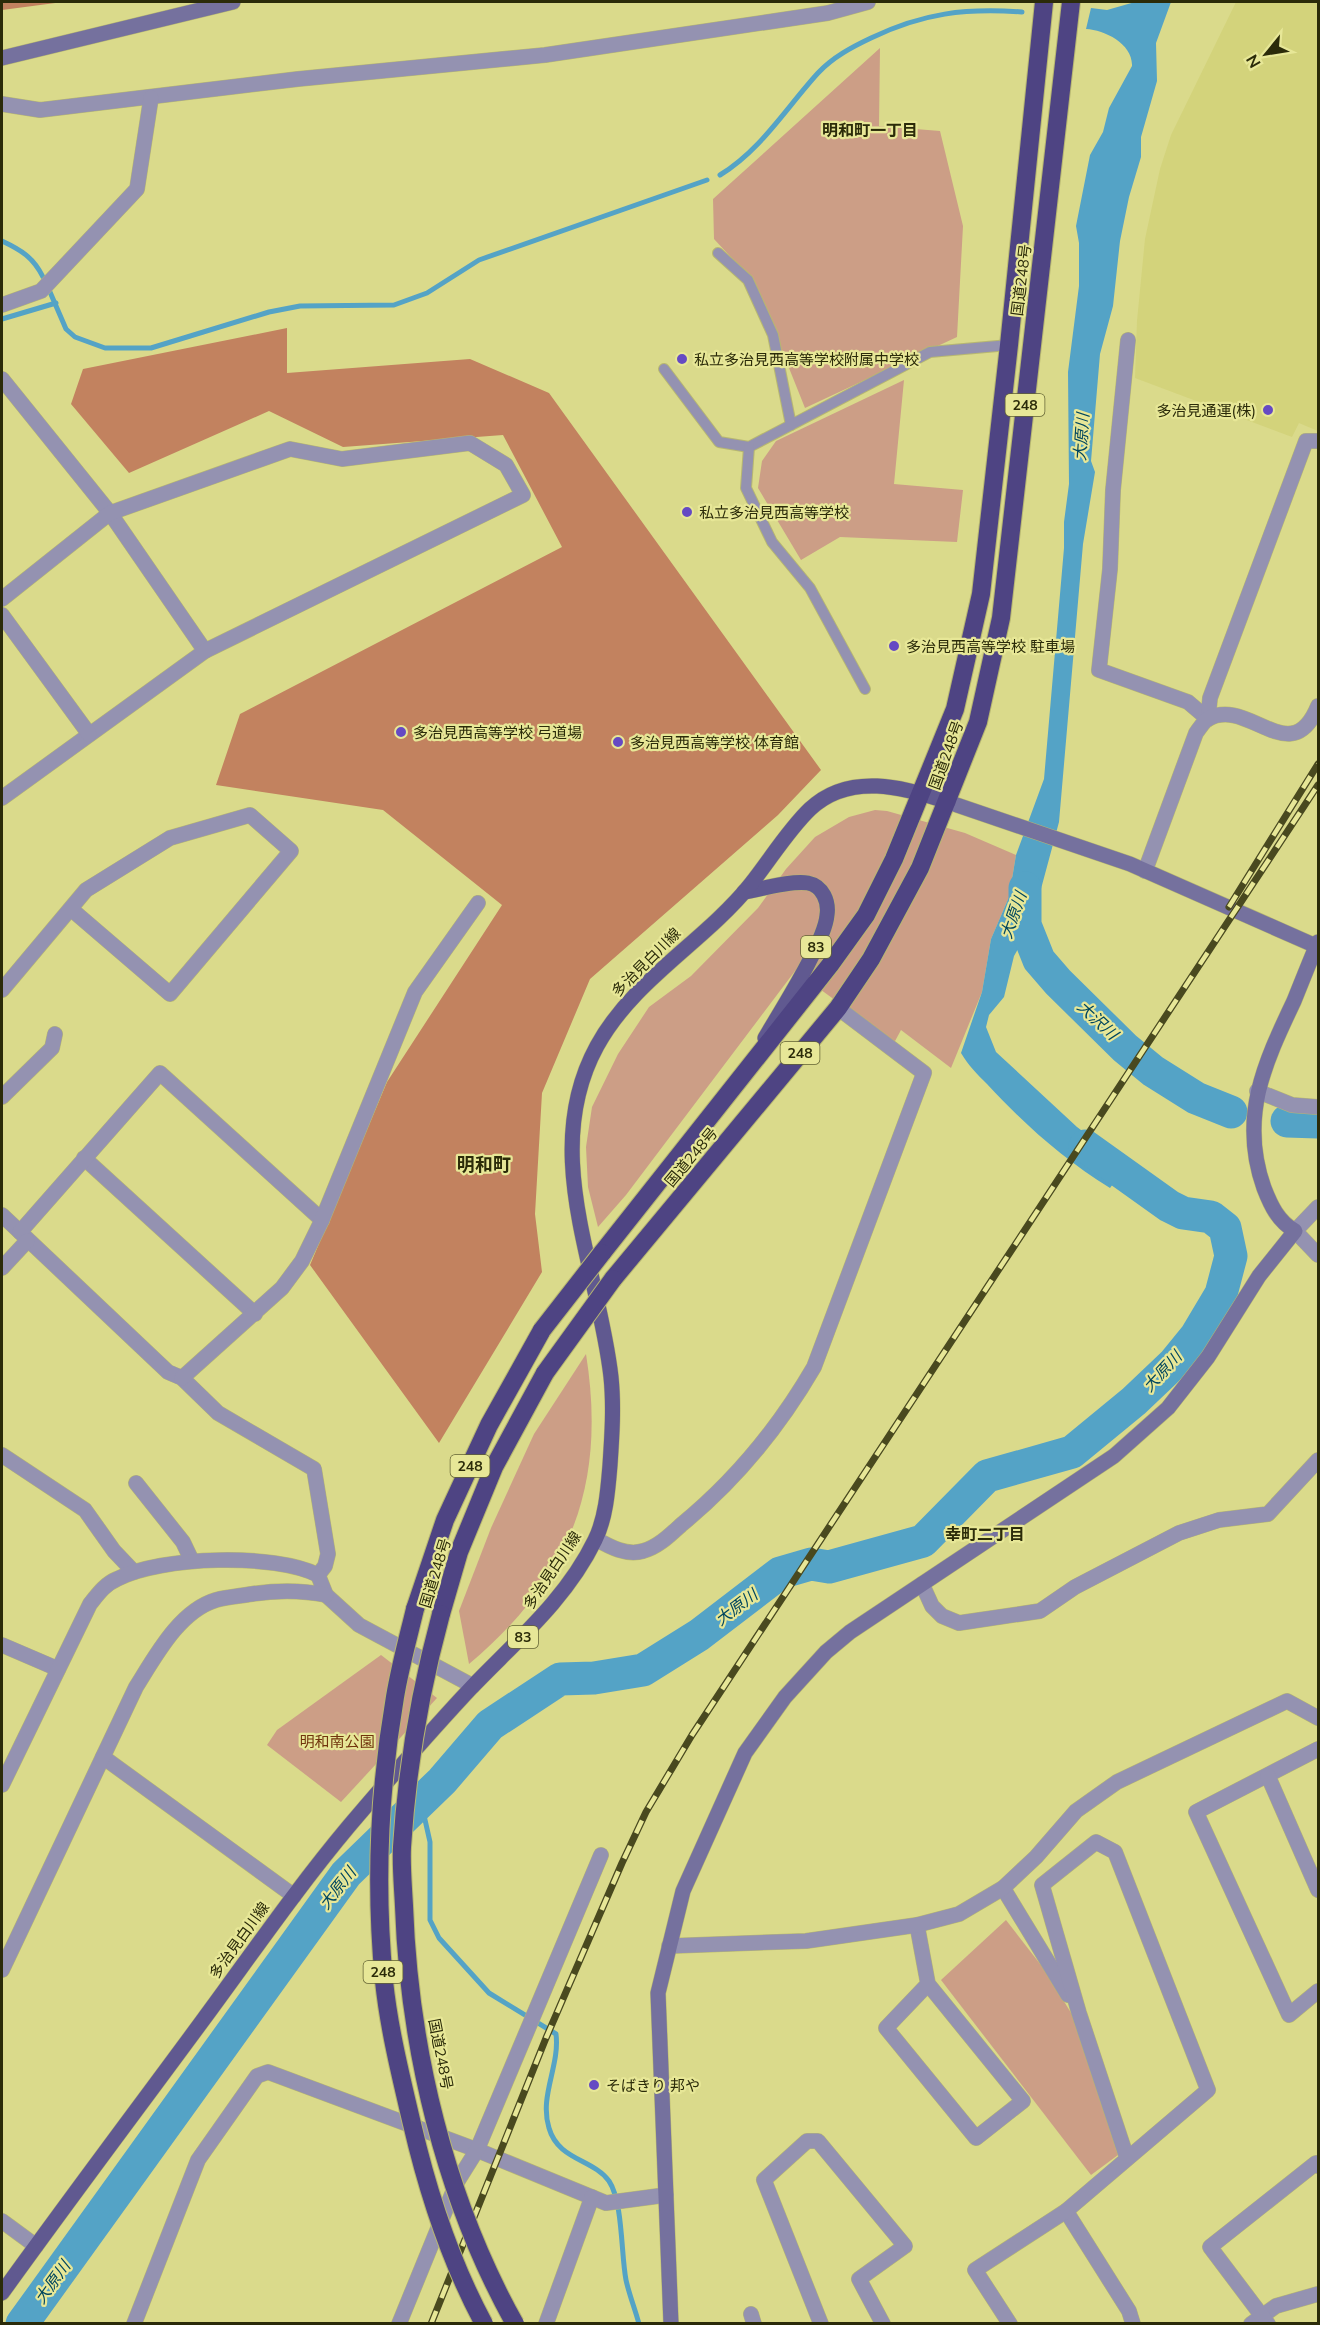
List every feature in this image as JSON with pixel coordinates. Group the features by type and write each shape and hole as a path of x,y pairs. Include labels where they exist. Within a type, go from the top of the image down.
{"highway":[{"name":"国道248号","path":"484,2324 442,2231 420,2156 398,2064 384,1983 379,1899 382,1800 395,1696 415,1609 450,1509 489,1425 542,1330 830,965 866,915 894,860 955,709 981,594 1010,345 1044,2"},
{"name":"国道248号","path":"515,2324 469,2228 443,2148 423,2063 406,1954 402,1849 411,1755 422,1682 459,1552 494,1467 545,1373 613,1279 838,1008 871,958 920,868 948,802 978,722 1001,618 1071,2"}],"main road":[{"name":"多治見白川線","path":"2,2293 294,1896 402,1763 473,1686 543,1616 596,1539 608,1487 612,1435 611,1376 577,1210 572,1168 573,1126 580,1084 598,1044 627,1003 744,892 810,809 827,797 847,788 867,785 921,793 948,802"},
{"name":"83","path":"744,892 808,883 822,891 828,916 818,944 747,1070"}],"street":[{"path":"2,58 233,2"},
{"path":"2,104 40,110 298,79 545,55 828,13 868,2"},
{"path":"2,305 40,291 137,189 151,98"},
{"path":"1128,340 1113,490 1110,569 1099,670 1188,702 1208,719"},
{"path":"2,379 110,513 205,651"},
{"path":"1145,872 1196,733 1208,719 1210,698 1306,441 1318,441"},
{"path":"2,599 110,513 290,449 342,459 470,443 506,465 524,495 205,651 2,798"},
{"path":"2,615 90,734"},
{"path":"1208,719 1224,716 1238,718 1290,734 1302,732 1312,722 1318,706"},
{"path":"948,802 1130,864 1318,944 1264,1064 1257,1091 1253,1135 1257,1167 1268,1199 1282,1223 1295,1231 1318,1255"},
{"path":"2,990 86,890 170,838 250,815 291,851 170,994 71,909"},
{"path":"183,1378 282,1288 302,1261 322,1220 415,992 478,903"},
{"path":"596,1539 616,1550 629,1552 642,1552 656,1545 716,1496 742,1469 792,1406 814,1367 924,1074 838,1008"},
{"path":"2,1097 52,1048 55,1034"},
{"path":"2,1268 84,1158 160,1073 322,1220"},
{"path":"1257,1091 1292,1105 1318,1107"},
{"path":"84,1158 255,1314"},
{"path":"671,2324 658,1993 683,1891 745,1753 784,1697 826,1652 850,1632 1114,1456 1168,1408 1208,1357 1259,1276 1295,1231 1318,1207"},
{"path":"2,1215 168,1372 183,1378 218,1413 314,1469 328,1554 325,1566 318,1575"},
{"path":"2,1455 85,1510 114,1551 134,1572"},
{"path":"922,1584 932,1606 942,1616 958,1623 1040,1611 1075,1587 1179,1533 1219,1520 1268,1514 1318,1460"},
{"path":"136,1483 183,1542 192,1561"},
{"path":"3,1778 90,1604 101,1590 115,1579 134,1572 192,1561 300,1566 318,1575 324,1585 326,1595"},
{"path":"2,1970 136,1687 159,1650 197,1610 215,1600 264,1593 303,1590 326,1595 359,1625 381,1639 473,1686"},
{"path":"2,1645 58,1669"},
{"path":"669,1946 806,1941 917,1925 959,1914 1003,1888 1036,1857 1076,1812 1118,1782 1287,1701 1318,1718"},
{"path":"1318,1749 1196,1812 1289,2015 1318,1991"},
{"path":"103,1757 294,1896"},
{"path":"1268,1776 1318,1890"},
{"path":"1010,2324 975,2270 1066,2211 1208,2090 1114,1852 1096,1842 1042,1885 1079,2013 1127,2158"},
{"path":"399,2324 457,2182 477,2150 601,1855"},
{"path":"1003,1888 1079,2013"},
{"path":"917,1925 928,1984 1023,2101 976,2138 886,2028 928,1984"},
{"path":"134,2324 198,2160 257,2076 268,2073 477,2150 606,2203 666,2195"},
{"path":"821,2324 764,2180 807,2141 818,2141 905,2246 859,2279 883,2324"},
{"path":"1318,2166 1316,2163 1210,2247 1260,2321 1276,2306 1318,2294"},
{"path":"546,2324 592,2197"},
{"path":"1066,2211 1129,2311 1132,2324"},
{"path":"2,2221 36,2246"}],"lane":[{"path":"718,253 748,280 773,335 791,424"},
{"path":"664,369 719,442 749,447 930,352 1010,345"},
{"path":"749,447 746,488 768,533 810,588 865,689"}],"shaded area":[{"path":"2,2 63,2 2,10"},
{"path":"1236,2 1318,2 1318,431 1299,423 1292,437 1135,378 1137,321 1145,239 1160,169 1171,135"},
{"path":"287,328 287,373 470,359 549,393 821,770 778,815 590,979 542,1093 535,1214 542,1272 439,1443 310,1265 387,1082 502,905 383,810 216,785 240,714 562,547 503,435 343,447 269,411 129,473 71,404 83,369"}],"green space":[{"path":"880,48 879,126 940,131 963,226 957,337 805,408 755,283 714,239 713,199"},
{"path":"904,380 894,484 963,490 957,542 840,537 801,560 758,488 762,461 776,441"},
{"path":"875,810 887,811 965,833 1016,855 1009,897 991,939 982,992 951,1068 901,1030 894,1043 795,971 626,1195 598,1227 588,1187 586,1147 592,1107 618,1054 649,1007 691,976 758,908 786,869 815,837 849,817"},
{"path":"586,1354 591,1402 591,1446 585,1488 573,1527 556,1563 533,1598 504,1632 469,1664 459,1611 491,1528 534,1434"},
{"name":"明和南公園","path":"381,1655 437,1698 341,1802 267,1745 277,1730"},
{"path":"1006,1920 1044,1969 1073,2016 1118,2155 1091,2175 941,1980"}],"water":[{"path":"1135,2 1171,2 1156,43 1157,81 1141,137 1141,157 1129,197 1120,241 1113,306 1100,354 1091,461 1095,472 1083,544 1059,822 1031,926 1014,956 1004,997 989,1015 986,1027 996,1052 1077,1127 1127,1165 1110,1188 1060,1153 1030,1127 976,1073 961,1053 982,992 991,939 1009,897 1016,855 1044,779 1069,484 1068,372 1079,286 1079,243 1076,226 1090,155 1103,132 1109,108 1132,66 1128,51 1123,45 1109,35 1086,29 1091,8 1107,10"}],"waterway":[{"path":"720,175 735,165 761,141 824,67 857,45 909,23 945,14 982,11 1022,12"},
{"path":"50,292 66,329 75,337 105,348 151,348 269,312 300,306 394,305 427,293 479,260 707,180"},
{"path":"2,241 26,255 43,277"},
{"path":"2,319 56,303"},
{"name":"大沢川","path":"1025,888 1025,925 1039,960 1058,982 1125,1048 1153,1071 1196,1098 1231,1112"},
{"name":"大沢川","path":"1287,1121 1318,1122"},
{"name":"大原川","path":"22,2324 346,1874 442,1781 490,1725 560,1679 594,1678 643,1670 699,1635 780,1573 811,1564 829,1567 923,1541 987,1476 1072,1452 1134,1401 1174,1363 1196,1336 1221,1294 1231,1256 1225,1228 1211,1217 1183,1213 1169,1206 1085,1146"},
{"path":"421,1802 430,1842 430,1920 439,1938 489,1993 556,2034 555,2058 546,2104 549,2128 560,2147 602,2174 614,2190 626,2280 639,2324"}],"railway":[{"path":"1229,907 1318,764"},
{"path":"431,2324 546,2038 646,1812 692,1735 1318,785"}],"place":[{"name":"私立多治見西高等学校附属中学校","path":"682,359"},
{"name":"多治見通運(株)","path":"1268,410"},
{"name":"私立多治見西高等学校","path":"687,512"},
{"name":"多治見西高等学校 駐車場","path":"894,646"},
{"name":"多治見西高等学校 弓道場","path":"401,732"},
{"name":"多治見西高等学校 体育館","path":"618,742"},
{"name":"そばきり 邦や","path":"594,2085"}],"district":[{"name":"明和町一丁目","path":"870,130"},
{"name":"明和町","path":"484,1164"},
{"name":"幸町二丁目","path":"985,1534"}]}
